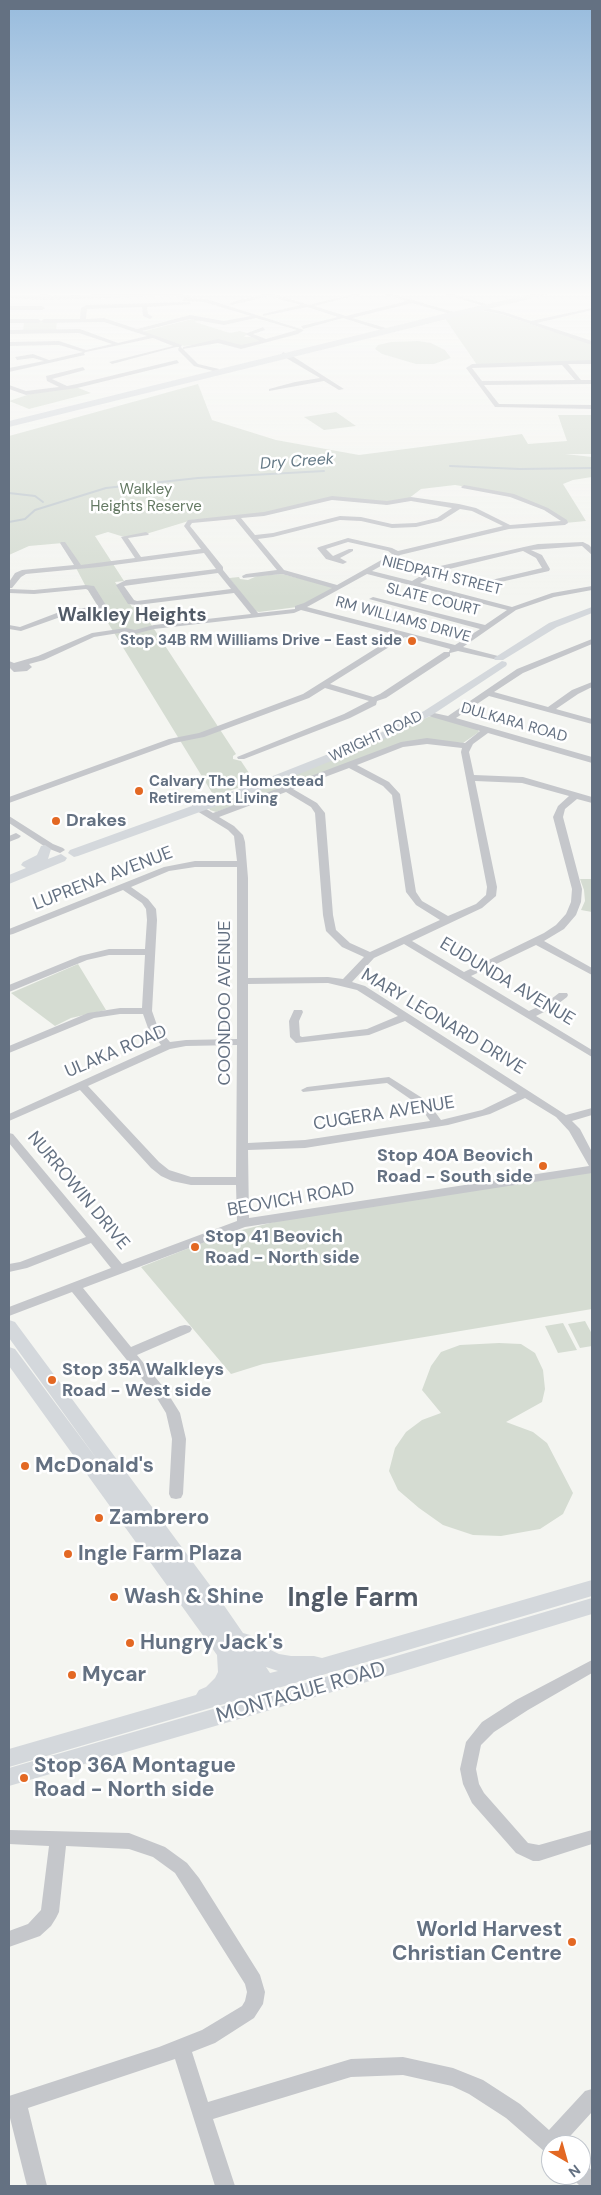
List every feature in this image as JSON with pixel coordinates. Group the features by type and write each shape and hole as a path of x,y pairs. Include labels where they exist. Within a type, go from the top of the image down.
{"highway":[{"path":"9,423 124,394"}],"main road":[{"name":"WRIGHT ROAD","path":"9,876 60,852 85,846 262,784 362,745 428,713 498,661 531,643 557,624 592,610"},
{"name":"WRIGHT ROAD","path":"9,880 60,852"},
{"path":"11,1338 225,1623 262,1691"},
{"path":"11,1338 62,1429 226,1653 262,1691"},
{"name":"MONTAGUE ROAD","path":"9,1777 262,1691 346,1660 592,1588"},
{"name":"MONTAGUE ROAD","path":"9,1758 173,1711 262,1691 592,1606"},
{"path":"225,1623 254,1651 275,1662 304,1665 346,1660"},
{"path":"173,1711 219,1688 228,1672 226,1653"}],"street":[{"path":"488,394 497,406 592,407"},
{"path":"301,608 397,554 510,527 559,525 565,523 565,521 546,509 512,495 464,487"},
{"path":"255,614 219,571 187,526 190,521 264,514 334,498 387,503 415,499 480,511 510,527"},
{"path":"253,537 273,535 340,518 361,519 392,526 416,525 439,520 459,506"},
{"path":"236,516 282,572"},
{"path":"139,559 124,537 146,534"},
{"path":"343,562 329,557 321,548 348,540 390,549 397,554"},
{"path":"63,542 80,566"},
{"path":"414,583 440,569 524,549 578,544 587,546 592,553"},
{"path":"486,584 546,569 539,557 524,549"},
{"path":"333,559 351,550"},
{"path":"9,586 18,575 25,572 206,551"},
{"path":"219,571 126,582 120,585 130,602 137,603 236,591"},
{"name":"NIEDPATH STREET","path":"365,571 512,608"},
{"path":"246,576 282,572 338,587"},
{"path":"9,591 34,592 86,587 91,588 102,604 101,608"},
{"path":"241,758 348,716 373,703 373,700 383,696 448,655 512,610 512,608 552,595 592,588"},
{"name":"SLATE COURT","path":"373,599 486,628"},
{"path":"21,629 60,614 101,608 108,615"},
{"name":"RM WILLIAMS DRIVE","path":"15,667 41,658 89,636 119,631 135,632 147,628 301,608 402,636 448,655 498,661"},
{"path":"9,627 21,629 30,634"},
{"path":"9,800 185,737 200,735 306,696 402,636"},
{"path":"450,719 520,671 592,640"},
{"path":"550,710 575,692 592,684"},
{"path":"324,685 373,700"},
{"path":"488,693 592,722"},
{"name":"DULKARA ROAD","path":"428,713 592,760"},
{"path":"345,983 370,956 482,904 492,892 465,752 466,746 486,730"},
{"path":"213,816 409,743 427,741 466,746"},
{"path":"349,764 386,784 396,794 412,894 419,903 446,920"},
{"path":"471,778 523,780 592,800"},
{"path":"286,788 314,805 320,813 328,915 331,931 346,945 370,956"},
{"path":"464,976 537,941 564,923 573,911 577,889 558,817 562,808 576,795"},
{"name":"COONDOO AVENUE","path":"197,807 228,825 238,835 240,846 240,864 243,878 242,1181 244,1224"},
{"path":"9,819 60,852"},
{"path":"9,824 60,852"},
{"name":"LUPRENA AVENUE","path":"9,932 160,871 180,866 240,864"},
{"path":"123,886 145,901 151,910 147,1012 153,1028 167,1046"},
{"name":"EUDUNDA AVENUE","path":"404,940 592,1054"},
{"path":"537,941 592,972"},
{"path":"9,989 84,958 109,952 150,952"},
{"name":"MARY LEONARD DRIVE","path":"243,981 322,980 345,983 366,991 565,1119 574,1129 592,1163"},
{"path":"529,1016 550,1005 563,995"},
{"path":"9,1050 92,1015 115,1011 147,1012"},
{"path":"298,1012 294,1021 295,1037 300,1041 369,1032 406,1017"},
{"name":"ULAKA ROAD","path":"9,1118 167,1046 186,1043 243,1042"},
{"path":"307,1090 372,1080 389,1080 423,1103 431,1112 437,1124"},
{"path":"81,1085 155,1165 165,1173 176,1178 191,1181 242,1181"},
{"name":"CUGERA AVENUE","path":"242,1147 305,1144 437,1124 478,1115 526,1093"},
{"path":"565,1119 592,1112"},
{"name":"NURROWIN DRIVE","path":"9,1136 120,1270"},
{"name":"BEOVICH ROAD","path":"9,1312 213,1233 244,1224 592,1170"},
{"path":"9,1268 23,1265 94,1238"},
{"path":"75,1287 160,1392 174,1416 179,1439 176,1494"},
{"path":"129,1353 185,1329"},
{"path":"592,1666 522,1705 480,1734 470,1751 468,1769 471,1784 478,1798 522,1848 533,1854 592,1837"},
{"path":"9,1837 129,1841 152,1848 168,1857 181,1868 193,1884 254,1981 256,1992 254,2004 248,2012 224,2029 182,2047 13,2104 37,2186"},
{"path":"9,1939 34,1930 45,1920 50,1912 58,1838"},
{"path":"182,2047 225,2186"},
{"path":"202,2113 351,2068 403,2066 453,2077 482,2090 513,2110 541,2135"},
{"path":"559,2135 592,2098"}],"green space":[{"path":"29,394 85,394 29,409 9,401"},
{"name":"Walkley Heights Reserve","path":"160,394 202,394 212,420 276,440 359,455 522,434 528,444 567,441 558,415 592,415 592,454 565,454 592,457 592,477 573,480 563,484 586,521 565,523 555,514 504,493 455,485 421,489 408,499 389,503 334,498 264,514 192,520 146,534 124,537 108,532 95,536 124,581 115,582 132,607 139,606 236,754 233,756 233,759 241,761 255,782 214,796 86,587 63,543 29,546 9,555 9,436"},
{"path":"336,412 356,426 324,430 304,417"},
{"path":"282,574 330,586 333,589 297,607 259,612 255,611 229,578 239,577 240,579 248,580 257,576"},
{"path":"434,716 477,729 479,732 463,743 419,740 216,812 209,808 367,746 428,717"},
{"path":"580,879 592,879 592,912 581,910 585,901"},
{"path":"78,964 106,1010 71,1018 55,1026 11,993"},
{"path":"592,1172 592,1309 263,1364 231,1374 141,1267 222,1235 278,1221"},
{"path":"585,1321 592,1334 592,1346 580,1348 568,1324"},
{"path":"563,1323 577,1350 558,1353 545,1326"},
{"path":"521,1344 535,1353 543,1370 545,1389 542,1402 506,1422 533,1432 547,1443 573,1493 563,1514 540,1529 501,1536 473,1535 443,1525 419,1508 398,1490 389,1471 395,1448 406,1432 422,1420 441,1413 422,1390 431,1366 441,1352 460,1345"}],"waterway":[{"name":"Dry Creek","path":"450,466 520,469 592,468"},
{"name":"Dry Creek","path":"9,522 25,519 35,510 106,488 198,478 324,471"},
{"path":"9,493 35,496 43,502"}],"place":[{"name":"Stop 34B RM Williams Drive - East side","path":"412,641"},
{"name":"Calvary The Homestead Retirement Living","path":"139,791"},
{"name":"Drakes","path":"56,821"},
{"name":"Stop 40A Beovich Road - South side","path":"543,1166"},
{"name":"Stop 41 Beovich Road - North side","path":"195,1247"},
{"name":"Stop 35A Walkleys Road - West side","path":"52,1380"},
{"name":"McDonald's","path":"25,1466"},
{"name":"Zambrero","path":"99,1518"},
{"name":"Ingle Farm Plaza","path":"68,1554"},
{"name":"Wash & Shine","path":"114,1597"},
{"name":"Hungry Jack's","path":"130,1643"},
{"name":"Mycar","path":"72,1675"},
{"name":"Stop 36A Montague Road - North side","path":"24,1778"},
{"name":"World Harvest Christian Centre","path":"572,1942"}],"district":[{"name":"Walkley Heights","path":"132,616"},
{"name":"Ingle Farm","path":"353,1599"}]}
